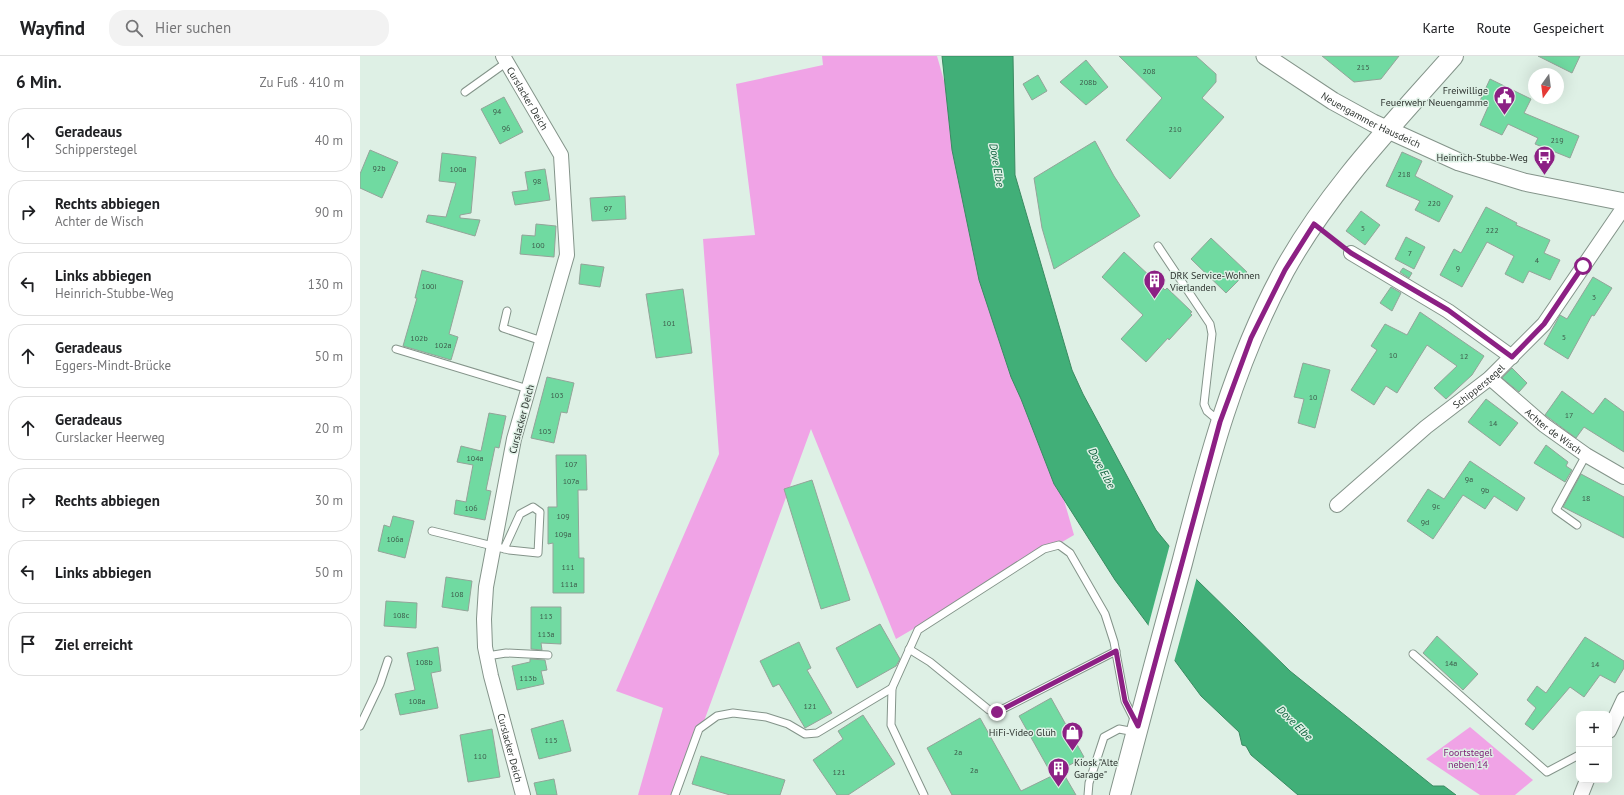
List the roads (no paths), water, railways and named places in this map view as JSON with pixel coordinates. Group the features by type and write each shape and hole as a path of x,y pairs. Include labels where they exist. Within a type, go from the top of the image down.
{"main road":[{"path":"1120,795 1220,422 1251,338 1285,270 1314,224 1349,176 1453,56"}],"street":[{"name":"Neuengammer Hausdeich","path":"1265,56 1333,101 1388,130 1459,162 1507,178 1624,202"},
{"name":"Curslacker Deich","path":"505,59 561,155 567,255 514,439 499,548 486,587 484,619 487,656 523,795"},
{"name":"Schipperstegel","path":"1337,505 1426,427 1490,378 1544,324 1624,206"},
{"path":"1351,253 1448,310 1512,357"},
{"name":"Achter de Wisch","path":"1490,378 1544,425 1586,455 1624,477"},
{"path":"1612,725 1624,699"},
{"path":"1581,795 1586,783"}],"lane":[{"path":"465,92 505,59"},
{"path":"1158,246 1210,324 1212,334 1204,404 1207,411 1220,422"},
{"path":"507,311 503,328 542,341"},
{"path":"396,349 528,389"},
{"path":"1577,525 1556,510 1586,455"},
{"path":"432,532 499,548 538,553 540,512 533,506 520,514 499,548"},
{"path":"924,795 891,725 892,688 908,649 918,630 1044,549 1059,545 1070,553 1105,614 1116,651 1125,701 1137,729 1119,729 1104,737 1089,783 1088,795"},
{"path":"908,649 930,662 989,710 997,712 1116,651"},
{"path":"487,656 506,653 548,655"},
{"path":"1413,654 1547,772 1576,757"},
{"path":"360,726 380,684 388,660"},
{"path":"675,795 700,729 717,716 733,712 766,717 788,724 805,734 817,733 892,688"}],"water":[{"name":"Dove Elbe","path":"942,56 1013,56 1015,175 1072,370 1083,394 1156,530 1197,580 1290,671 1433,786 1444,786 1456,795 1298,795 1251,755 1246,746 1242,745 1239,732 1201,696 1115,580 1054,484 1011,377 979,280 952,150"}],"place":[{"name":"Freiwillige Feuerwehr Neuengamme","path":"1504,116"},
{"name":"Heinrich-Stubbe-Weg","path":"1544,176"},
{"name":"DRK Service-Wohnen Vierlanden","path":"1154,300"},
{"name":"HiFi-Video Glüh","path":"1072,752"},
{"name":"Kiosk \"Alte Garage\"","path":"1059,788"}],"park label":[{"name":"Foortstegel neben 14","path":"1468,758"}]}
